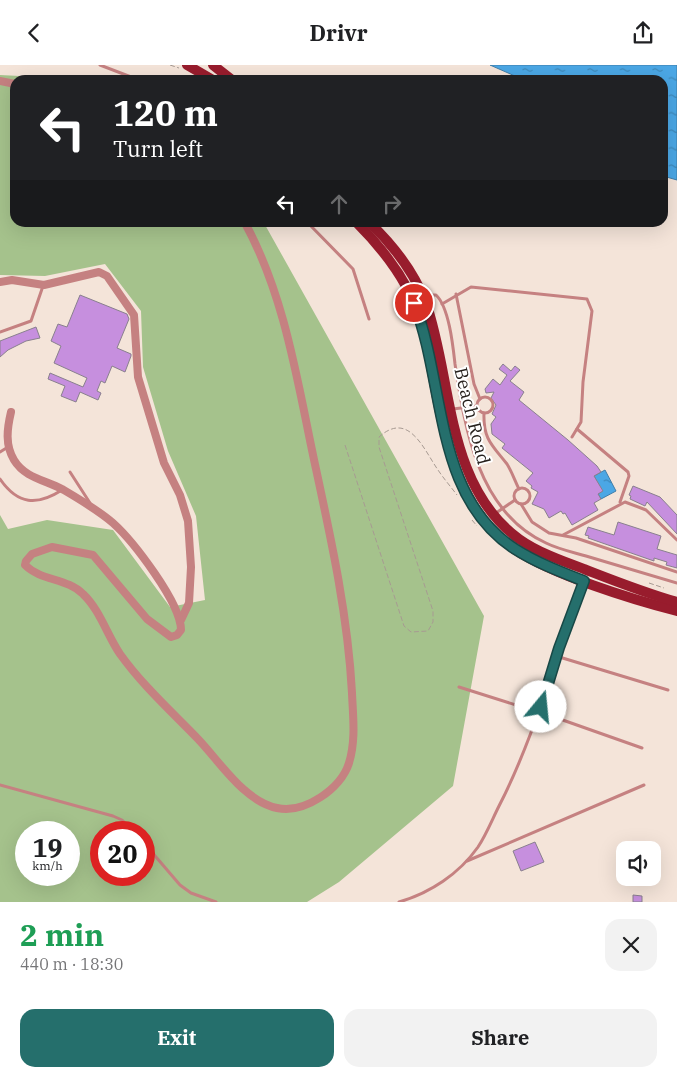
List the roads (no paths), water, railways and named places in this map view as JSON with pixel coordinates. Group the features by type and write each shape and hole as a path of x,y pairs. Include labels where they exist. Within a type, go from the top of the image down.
{"main road":[{"path":"187,65 204,75"},
{"path":"212,65 225,75"},
{"path":"360,227 401,275 411,296 422,324 435,387 456,471 479,515 514,549 584,581 677,611"},
{"name":"Beach Road","path":"374,227 385,237 410,269 422,296 436,336 450,409 470,475 484,503 493,515 518,539 550,555 638,591 677,602"},
{"path":"435,387 446,385"}],"street":[{"path":"0,282 12,280 44,285 98,273 106,276 134,315 138,377 164,463 180,495 188,521 191,567 190,603 181,620 181,630 177,635 171,637 147,619 93,555 52,547 32,554 25,565 41,577 58,581 82,593 99,616 119,652 146,689 251,795 277,808 288,809 304,806 316,801 336,783 345,773 349,763 354,735 349,650 344,610 289,341 276,296 247,227"},
{"path":"11,413 5,443 14,460 26,473 62,490 112,522 125,535 163,586 181,620"}],"lane":[{"path":"100,65 126,75"},
{"path":"312,227 353,269 369,319"},
{"path":"0,331 31,321 44,285"},
{"path":"442,304 465,289 477,287 577,297 590,302 592,311 591,325 582,382 581,422 572,437"},
{"path":"456,294 474,385 480,399 477,406"},
{"path":"422,296 436,295 442,304 453,350 462,408 480,472 502,508 525,531 546,544 677,583"},
{"path":"480,399 487,397 492,402 491,410 484,413"},
{"path":"450,409 477,406"},
{"path":"477,406 484,413 484,427 489,443 510,470 519,489"},
{"path":"577,429 629,474 620,503"},
{"path":"0,452 5,443"},
{"path":"70,472 94,510"},
{"path":"0,479 17,497 33,502 48,499 62,490"},
{"path":"515,500 514,495 519,489"},
{"path":"519,489 524,489 529,493 528,501 521,504"},
{"path":"493,515 515,500"},
{"path":"515,500 521,504 528,517 537,526 549,533 576,538 677,572"},
{"path":"563,536 620,503 634,503 646,510 677,540"},
{"path":"399,902 420,896 440,885 466,861 478,846 516,773 584,581"},
{"path":"556,656 668,690"},
{"path":"459,687 538,712 642,749"},
{"path":"0,785 113,816 122,821"},
{"path":"466,861 644,785"},
{"path":"155,856 180,885 191,893 216,902"}],"water":[{"path":"490,65 677,65 677,180 668,177 668,75 513,75"},
{"path":"605,470 616,491 601,499 598,494 602,491 594,476"}]}
